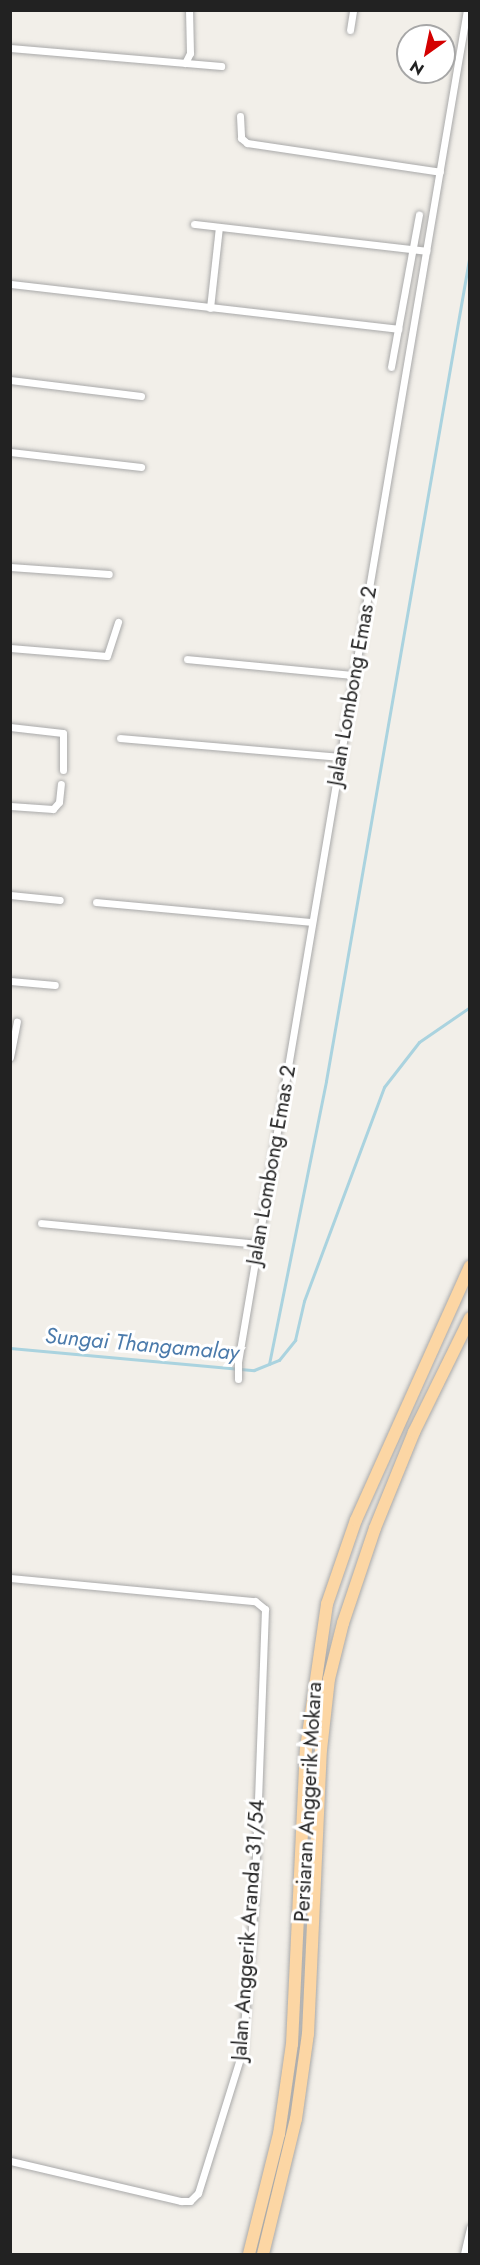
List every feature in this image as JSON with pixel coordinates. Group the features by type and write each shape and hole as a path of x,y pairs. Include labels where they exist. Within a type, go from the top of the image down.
{"main road":[{"name":"Persiaran Anggerik Mokara","path":"249,2254 279,2134 292,2044 306,1748 327,1604 356,1520 470,1266"},
{"name":"Persiaran Anggerik Mokara","path":"263,2254 296,2119 308,2034 321,1750 329,1679 343,1623 375,1528 414,1432 470,1318"}],"street":[{"path":"185,63 190,53 189,10"},
{"path":"351,30 353,10"},
{"name":"Jalan Lombong Emas 2","path":"238,1379 238,1362 467,10"},
{"path":"10,48 221,66"},
{"path":"240,116 241,138 247,143 440,172"},
{"path":"391,367 419,215"},
{"path":"194,224 426,251"},
{"path":"210,308 219,227"},
{"path":"10,284 398,329"},
{"path":"10,380 141,396"},
{"path":"10,452 141,467"},
{"path":"10,567 109,574"},
{"path":"10,648 107,656 118,622"},
{"path":"187,659 354,675"},
{"path":"10,727 59,731 66,741 63,770"},
{"path":"120,738 340,757"},
{"path":"10,806 53,809 59,802 62,784"},
{"path":"10,895 60,900"},
{"path":"96,902 312,922"},
{"path":"10,981 55,985"},
{"path":"10,1057 17,1022"},
{"path":"41,1223 258,1244"},
{"name":"Jalan Anggerik Aranda 31/54","path":"10,1578 255,1601 266,1609 254,1903 242,2052 198,2193 190,2201 181,2201 10,2161"},
{"path":"464,2254 470,2228"}],"waterway":[{"path":"269,1364 326,1081 470,253"},
{"name":"Sungai Thangamalay","path":"10,1348 254,1370 279,1360 295,1340 304,1301 384,1087 419,1042 470,1007"}]}
